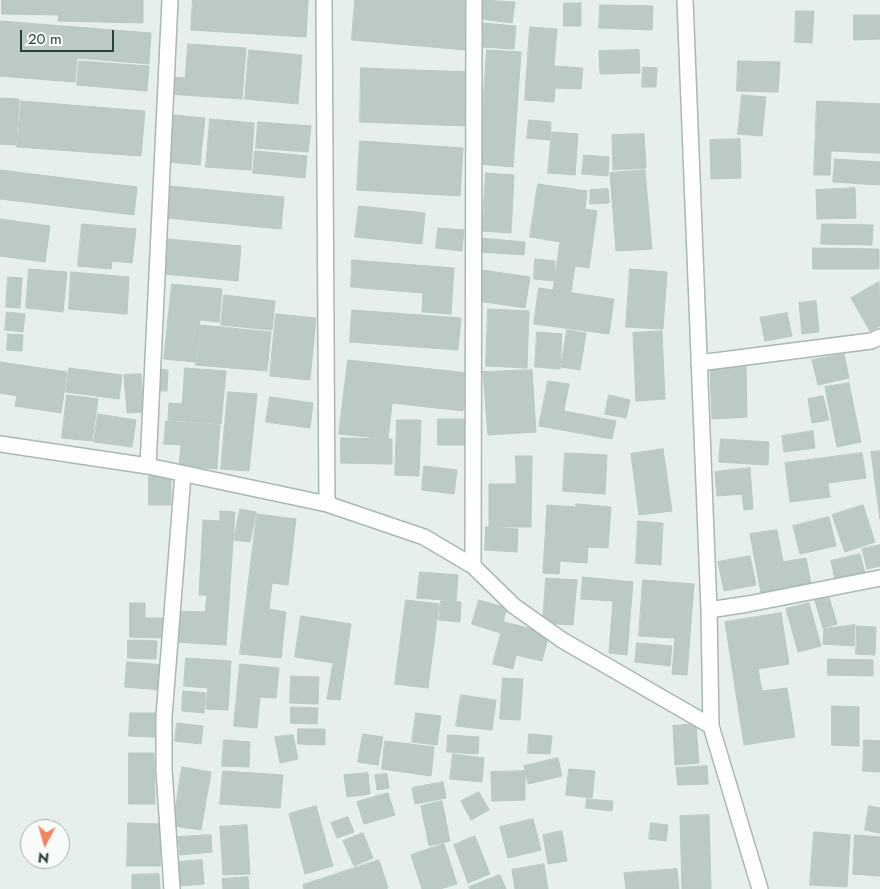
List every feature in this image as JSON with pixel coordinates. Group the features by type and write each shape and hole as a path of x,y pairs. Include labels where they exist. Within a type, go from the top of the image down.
{"street":[{"path":"148,466 170,0"},
{"path":"324,0 327,504"},
{"path":"473,566 474,0"},
{"path":"685,0 709,610 711,726 760,889"},
{"path":"700,363 871,341 880,337"},
{"path":"0,444 148,466 327,504 424,537 473,566 514,606 562,640 711,726"},
{"path":"172,889 164,770 164,716 183,474"},
{"path":"709,610 880,578"}],"building":[{"path":"2,0 143,0 143,23 58,21 59,15 2,14"},
{"path":"193,0 308,0 306,37 191,30"},
{"path":"355,0 471,0 466,50 352,40"},
{"path":"483,0 515,2 512,23 481,19"},
{"path":"564,3 581,3 581,26 564,26"},
{"path":"600,5 653,6 652,30 599,28"},
{"path":"796,11 814,11 812,43 795,42"},
{"path":"854,15 880,15 880,39 854,40"},
{"path":"0,21 151,33 149,64 77,58 75,82 0,76"},
{"path":"483,23 516,26 514,49 482,47"},
{"path":"530,27 557,29 554,66 583,68 581,89 555,88 554,102 525,100"},
{"path":"188,44 246,48 242,99 168,94 169,77 185,78"},
{"path":"249,50 302,55 298,104 245,99"},
{"path":"487,50 521,52 513,167 479,164"},
{"path":"639,50 640,73 600,74 599,51"},
{"path":"79,61 149,66 147,91 77,85"},
{"path":"738,61 780,62 778,92 737,91"},
{"path":"643,67 657,68 656,87 642,87"},
{"path":"361,68 470,72 468,126 360,122"},
{"path":"742,95 766,97 762,136 738,134"},
{"path":"0,98 19,99 16,145 0,144"},
{"path":"21,101 145,111 141,156 17,147"},
{"path":"817,101 880,104 880,153 831,151 830,175 814,175"},
{"path":"173,115 205,118 200,165 169,162"},
{"path":"210,119 254,123 251,170 206,167"},
{"path":"529,120 551,122 550,140 527,138"},
{"path":"258,122 311,126 308,152 256,148"},
{"path":"552,132 578,134 575,175 548,173"},
{"path":"644,134 646,168 613,170 612,135"},
{"path":"740,139 741,178 711,179 710,140"},
{"path":"360,141 463,148 460,196 357,190"},
{"path":"255,151 307,156 305,178 253,173"},
{"path":"584,155 609,157 608,176 582,174"},
{"path":"835,159 880,162 880,185 833,182"},
{"path":"0,170 137,187 134,215 0,199"},
{"path":"645,170 652,249 616,251 610,173"},
{"path":"486,173 514,175 511,233 482,231"},
{"path":"538,184 587,191 585,209 597,211 589,268 575,266 571,292 553,290 560,242 530,237"},
{"path":"169,186 284,197 281,229 166,218"},
{"path":"855,188 856,218 817,219 816,190"},
{"path":"608,189 609,203 590,204 590,190"},
{"path":"359,206 425,213 422,244 355,237"},
{"path":"0,219 50,226 45,262 0,256"},
{"path":"82,224 136,229 132,263 112,261 111,269 78,266"},
{"path":"822,224 873,225 872,245 821,244"},
{"path":"438,228 464,230 462,251 436,248"},
{"path":"481,238 525,242 524,255 480,252"},
{"path":"168,239 241,246 238,281 164,274"},
{"path":"813,248 879,249 879,269 813,269"},
{"path":"535,259 555,261 554,281 534,279"},
{"path":"352,260 454,268 451,314 422,312 423,293 351,287"},
{"path":"29,269 67,272 63,312 26,308"},
{"path":"630,269 667,272 663,329 626,327"},
{"path":"482,270 530,277 525,308 478,301"},
{"path":"71,272 129,277 127,314 69,309"},
{"path":"8,277 22,278 20,308 6,307"},
{"path":"879,282 880,326 870,331 851,298"},
{"path":"172,284 222,289 219,322 200,320 195,362 164,359"},
{"path":"539,288 614,299 609,334 534,324"},
{"path":"224,295 275,301 272,330 221,325"},
{"path":"816,301 819,332 802,334 799,303"},
{"path":"488,309 529,311 527,368 486,366"},
{"path":"352,310 461,318 458,350 350,342"},
{"path":"7,312 25,314 23,332 5,330"},
{"path":"787,313 792,336 765,341 760,318"},
{"path":"276,314 316,318 310,380 270,376"},
{"path":"200,325 271,332 267,371 196,365"},
{"path":"567,330 586,333 580,370 561,367"},
{"path":"662,331 665,399 636,401 633,333"},
{"path":"537,332 562,334 560,369 535,367"},
{"path":"8,334 23,335 22,351 7,350"},
{"path":"844,354 849,378 818,385 812,360"},
{"path":"348,360 468,373 463,411 392,403 388,439 339,434"},
{"path":"0,362 67,372 61,413 15,406 17,396 0,393"},
{"path":"746,366 747,417 712,419 710,368"},
{"path":"69,368 122,375 119,399 66,392"},
{"path":"185,368 226,371 221,424 168,420 169,403 182,404"},
{"path":"157,369 168,370 167,391 157,391"},
{"path":"532,370 536,432 488,435 483,372"},
{"path":"141,374 144,412 127,413 124,375"},
{"path":"548,381 569,384 564,411 616,421 612,439 539,426"},
{"path":"849,383 861,442 837,447 825,387"},
{"path":"228,392 257,394 249,471 221,469"},
{"path":"67,395 98,399 92,441 62,438"},
{"path":"609,395 630,400 626,418 605,414"},
{"path":"823,396 829,420 812,423 808,399"},
{"path":"270,397 313,403 310,428 266,422"},
{"path":"98,414 136,420 132,447 94,442"},
{"path":"438,419 465,419 465,445 438,445"},
{"path":"397,420 421,420 419,476 395,475"},
{"path":"166,421 220,425 217,469 179,466 181,445 164,444"},
{"path":"813,431 815,448 784,452 782,436"},
{"path":"341,438 392,439 392,464 341,463"},
{"path":"721,439 769,442 768,465 719,462"},
{"path":"663,449 672,511 639,515 631,454"},
{"path":"880,451 880,519 871,452"},
{"path":"565,453 607,455 605,494 563,491"},
{"path":"862,453 866,478 828,483 830,497 790,502 785,463"},
{"path":"516,456 532,456 531,527 489,527 489,484 516,484"},
{"path":"424,466 457,470 454,494 422,490"},
{"path":"750,468 753,509 744,510 742,494 717,496 715,472"},
{"path":"149,475 171,475 171,505 149,505"},
{"path":"576,504 611,507 608,548 588,547 587,563 560,561 559,574 543,573 547,505 576,507"},
{"path":"863,505 875,542 845,552 832,515"},
{"path":"240,509 256,512 250,542 234,540"},
{"path":"220,511 235,512 226,645 175,642 176,611 205,612 207,595 199,595 203,520 220,521"},
{"path":"257,514 296,519 288,585 272,583 269,609 286,612 281,658 240,654"},
{"path":"829,517 836,546 800,554 793,526"},
{"path":"638,521 663,523 661,565 636,563"},
{"path":"486,527 518,529 517,552 485,550"},
{"path":"777,530 783,562 806,558 811,584 761,593 750,534"},
{"path":"880,545 880,566 867,569 862,549"},
{"path":"860,554 865,573 835,579 831,561"},
{"path":"750,556 756,585 724,591 718,562"},
{"path":"420,572 458,575 456,601 417,598"},
{"path":"583,577 633,582 627,655 609,653 613,601 581,599"},
{"path":"546,578 577,580 573,625 543,623"},
{"path":"643,580 694,584 687,675 672,674 675,638 639,636"},
{"path":"829,597 837,624 823,628 815,601"},
{"path":"406,600 439,604 428,688 395,684"},
{"path":"479,600 507,608 500,633 472,624"},
{"path":"441,601 461,602 460,622 439,620"},
{"path":"130,603 145,603 145,618 164,618 163,638 130,637"},
{"path":"809,603 821,646 798,652 786,609"},
{"path":"781,613 789,664 758,669 762,691 787,688 795,737 744,745 725,622"},
{"path":"301,616 351,624 340,700 327,699 333,663 295,657"},
{"path":"504,622 549,633 542,661 516,655 513,669 493,664"},
{"path":"855,625 854,646 823,644 824,629"},
{"path":"857,626 876,627 875,655 856,654"},
{"path":"128,640 157,641 156,659 128,658"},
{"path":"637,643 672,646 670,666 635,662"},
{"path":"186,658 231,661 228,710 206,709 208,688 184,686"},
{"path":"828,659 873,660 873,676 828,675"},
{"path":"127,662 165,665 163,690 125,687"},
{"path":"240,664 279,668 276,698 260,697 257,728 234,726"},
{"path":"291,676 319,677 318,704 290,703"},
{"path":"503,678 523,679 520,720 500,719"},
{"path":"183,691 206,693 204,713 182,711"},
{"path":"461,695 496,700 492,730 456,726"},
{"path":"832,706 859,707 859,746 832,745"},
{"path":"291,707 318,708 317,724 291,723"},
{"path":"130,713 155,713 155,737 129,736"},
{"path":"416,713 441,716 437,745 412,742"},
{"path":"177,723 203,726 201,744 175,741"},
{"path":"696,724 699,763 675,765 673,726"},
{"path":"298,729 325,729 325,745 298,744"},
{"path":"363,734 383,737 378,765 358,762"},
{"path":"529,734 552,736 550,754 528,753"},
{"path":"293,735 298,759 280,763 275,737"},
{"path":"448,735 479,737 478,754 447,752"},
{"path":"224,740 250,742 249,767 222,766"},
{"path":"864,740 880,741 880,772 863,771"},
{"path":"385,741 434,747 431,776 382,769"},
{"path":"129,753 154,753 155,804 129,804"},
{"path":"453,754 484,758 482,782 450,779"},
{"path":"558,758 562,776 528,784 524,766"},
{"path":"707,766 708,784 678,785 676,768"},
{"path":"182,767 211,772 201,830 173,826"},
{"path":"569,769 595,771 592,798 566,795"},
{"path":"223,771 283,775 280,808 220,804"},
{"path":"525,771 525,800 492,801 491,772"},
{"path":"368,773 370,794 347,797 344,775"},
{"path":"387,774 389,788 377,790 375,775"},
{"path":"443,782 446,798 415,804 412,788"},
{"path":"479,792 489,810 471,820 461,801"},
{"path":"388,793 395,815 364,824 357,802"},
{"path":"587,799 613,801 612,811 586,808"},
{"path":"442,801 450,841 429,846 421,806"},
{"path":"316,806 333,866 305,874 289,814"},
{"path":"869,806 880,808 880,833 865,830"},
{"path":"709,815 711,889 682,889 680,816"},
{"path":"348,817 354,832 337,838 331,823"},
{"path":"533,819 541,850 508,858 500,827"},
{"path":"128,823 161,824 160,866 127,866"},
{"path":"651,823 668,825 666,841 649,839"},
{"path":"247,825 250,874 223,875 220,827"},
{"path":"562,831 567,861 548,864 543,835"},
{"path":"814,832 850,835 847,887 810,885"},
{"path":"363,833 373,858 354,866 343,841"},
{"path":"211,835 212,852 180,855 178,837"},
{"path":"855,835 880,837 880,876 853,874"},
{"path":"475,836 490,874 468,883 454,845"},
{"path":"444,844 457,884 440,889 422,889 411,855"},
{"path":"202,860 204,884 179,886 177,862"},
{"path":"379,860 388,888 304,889 303,885"},
{"path":"544,864 548,889 515,889 512,870"},
{"path":"677,869 679,889 626,889 624,873"},
{"path":"159,874 160,889 132,889 132,875"},
{"path":"500,875 506,889 470,889 469,887"},
{"path":"248,877 249,889 223,889 222,879"}]}
